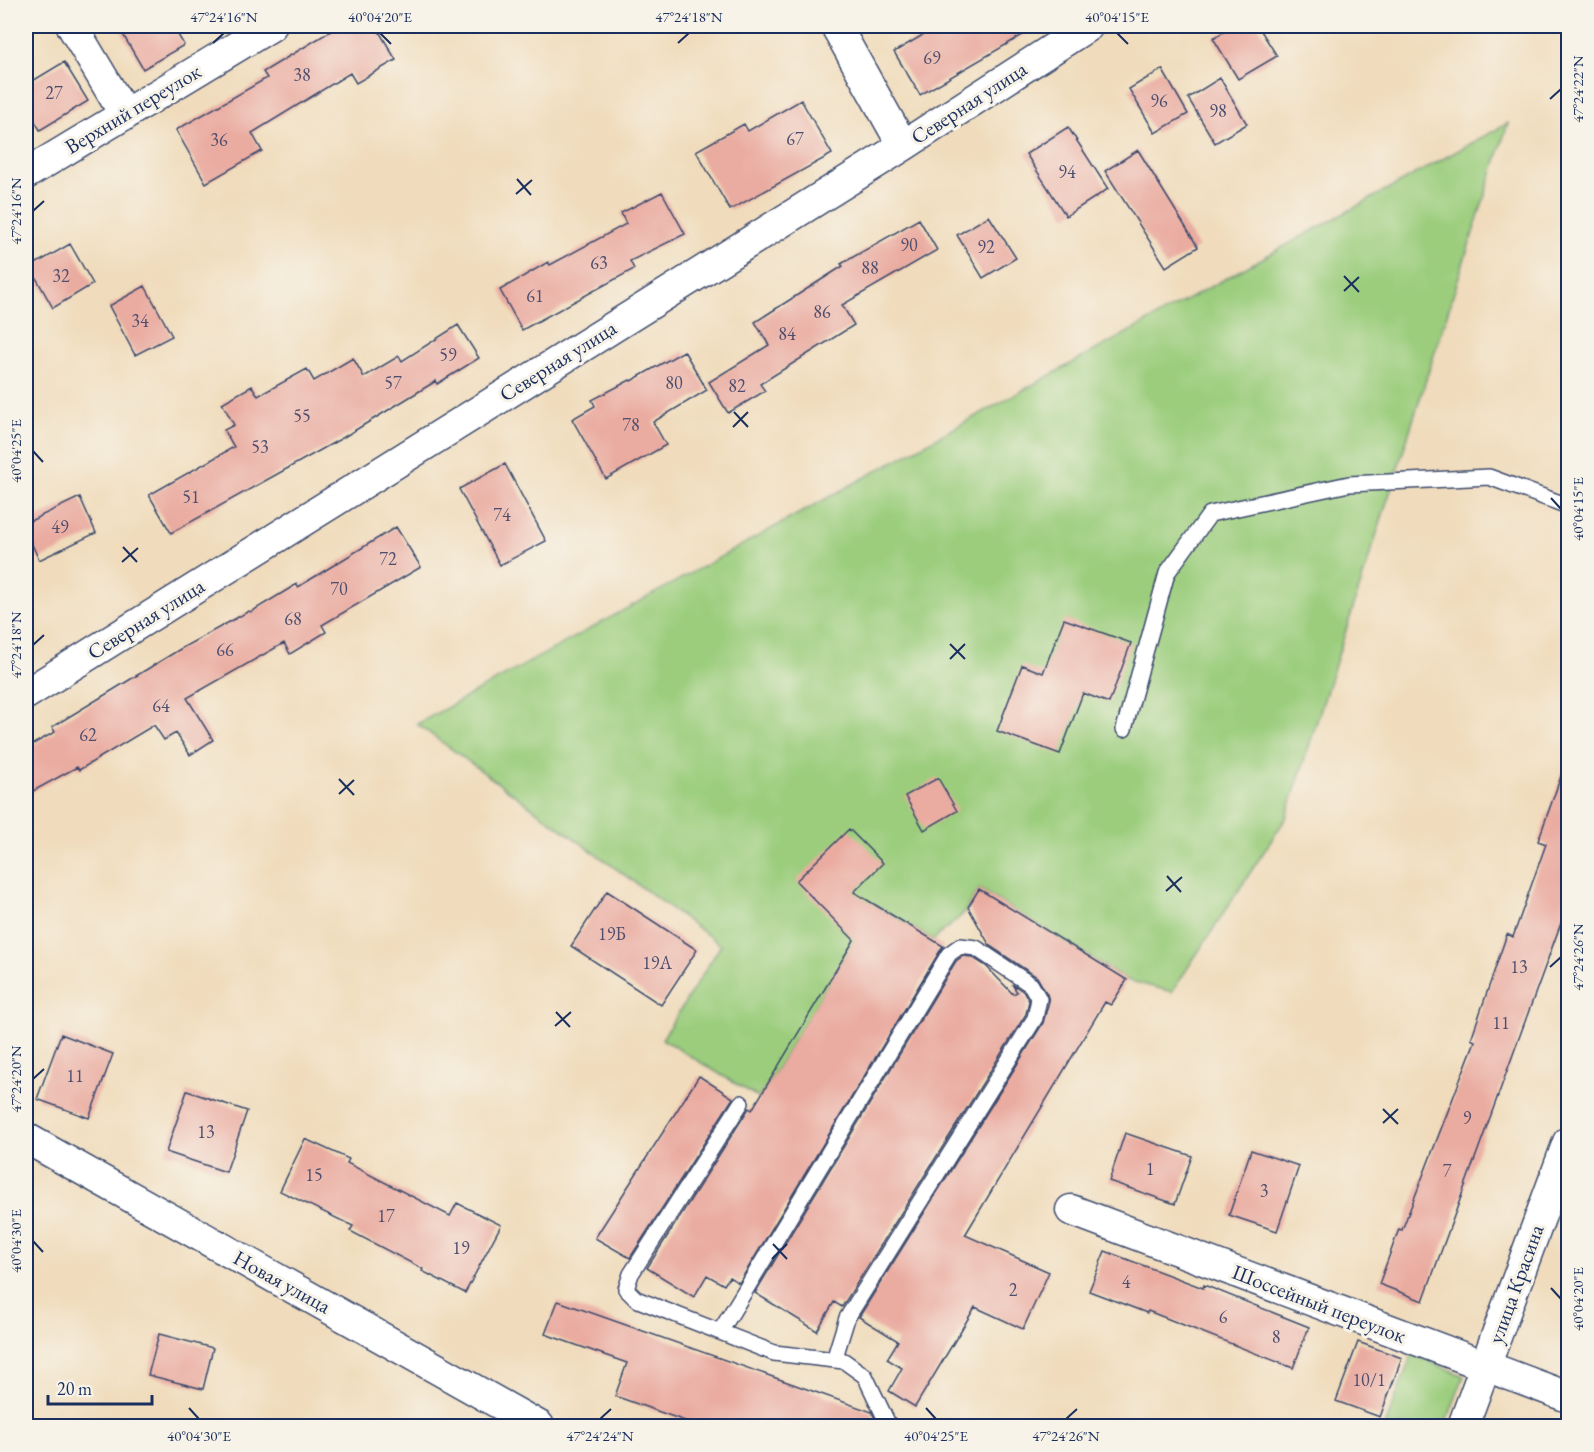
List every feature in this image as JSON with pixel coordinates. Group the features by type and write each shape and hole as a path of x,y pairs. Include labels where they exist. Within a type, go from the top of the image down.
{"street":[{"path":"72,26 125,115"},
{"name":"Верхний переулок","path":"26,174 271,26"},
{"path":"836,26 903,146"},
{"name":"Северная улица","path":"26,694 903,146 1088,26"},
{"name":"Новая улица","path":"26,1138 539,1426"},
{"name":"улица Красина","path":"1463,1426 1569,1142"},
{"name":"Шоссейный переулок","path":"1071,1210 1569,1397"}],"lane":[{"path":"1124,729 1167,573 1210,514 1349,484 1489,477 1569,506"},
{"path":"720,1332 949,954 960,946 976,948 1031,985 1039,999 1035,1018 847,1318 834,1360"},
{"path":"741,1102 631,1274 626,1289 636,1299 774,1353 844,1361 865,1376 890,1426"}],"green space":[{"path":"1508,123 1286,818 1172,992 1127,980 979,889 963,914 933,940 876,905 759,1098 662,1039 721,945 417,724"},
{"path":"1412,1354 1464,1376 1445,1426 1385,1426"}],"building":[{"path":"118,26 173,26 184,45 143,69"},
{"path":"339,26 376,26 396,60 356,83 350,73 252,133 262,151 206,183 176,130 267,78 263,72"},
{"path":"938,26 1038,26 920,95 894,52"},
{"path":"1234,26 1258,26 1277,56 1238,79 1213,38"},
{"path":"64,62 88,101 40,130 26,106 26,85"},
{"path":"1162,69 1188,114 1155,133 1129,89"},
{"path":"1220,78 1247,124 1215,143 1188,98"},
{"path":"801,100 832,154 730,210 696,151 744,124 748,131"},
{"path":"1068,127 1108,189 1066,216 1026,154"},
{"path":"1138,150 1198,247 1166,267 1105,171"},
{"path":"662,192 685,234 630,261 634,269 522,330 500,290 548,262 550,265 626,224 621,213"},
{"path":"989,216 1016,258 983,278 957,235"},
{"path":"919,219 937,250 842,305 854,325 760,384 765,391 728,413 709,382 769,345 755,322 843,266 841,264"},
{"path":"70,244 93,284 53,308 30,267"},
{"path":"145,286 172,336 135,355 109,306"},
{"path":"458,325 479,358 437,384 436,381 344,437 171,533 149,495 234,447 224,430 234,425 222,403 252,386 258,396 307,369 314,381 353,358 364,377 399,356 402,361"},
{"path":"684,351 707,390 653,422 666,445 606,479 572,419 595,406 592,400"},
{"path":"505,464 546,541 500,565 459,489"},
{"path":"80,497 96,533 39,560 26,531 26,523"},
{"path":"396,527 421,567 322,625 326,632 290,654 284,643 187,698 213,740 190,755 176,733 164,740 154,725 79,770 77,767 26,795 26,748 55,732 52,727 182,648 249,611 251,612 297,584 298,587"},
{"path":"1064,619 1131,643 1109,703 1083,693 1060,754 997,731 1022,665 1043,673"},
{"path":"1565,765 1569,766 1569,901 1423,1301 1379,1284 1475,1041 1471,1039 1507,934 1513,937 1546,844 1538,841"},
{"path":"938,778 957,811 924,830 905,796"},
{"path":"849,829 883,863 854,892 943,946 739,1283 729,1277 724,1285 707,1275 694,1297 647,1268 749,1108 752,1110 854,940 796,881"},
{"path":"979,889 1127,980 1111,1005 1105,1002 965,1235 1049,1272 1023,1329 975,1307 915,1407 889,1391 902,1368 887,1359 898,1341 859,1317 1043,1023 1049,1001 1037,977 990,946 968,907"},
{"path":"607,891 697,950 661,1005 571,946"},
{"path":"963,956 972,957 986,966 1013,994 1017,992 1012,984 1024,992 1029,1001 1026,1014 842,1307 834,1302 817,1331 755,1293 956,961"},
{"path":"61,1034 113,1054 89,1118 37,1099"},
{"path":"699,1076 733,1098 630,1258 595,1238"},
{"path":"187,1091 247,1111 226,1172 166,1152"},
{"path":"1125,1133 1192,1156 1175,1204 1109,1181"},
{"path":"305,1139 349,1159 347,1163 450,1216 457,1203 501,1225 465,1293 350,1231 353,1226 280,1191"},
{"path":"1251,1150 1299,1166 1277,1231 1229,1215"},
{"path":"1105,1251 1203,1288 1204,1285 1309,1327 1293,1368 1148,1311 1147,1313 1089,1291"},
{"path":"558,1301 872,1412 878,1426 699,1426 615,1396 627,1363 545,1334"},
{"path":"159,1334 213,1348 203,1389 148,1375"},
{"path":"1358,1342 1402,1358 1380,1417 1336,1401"}]}
